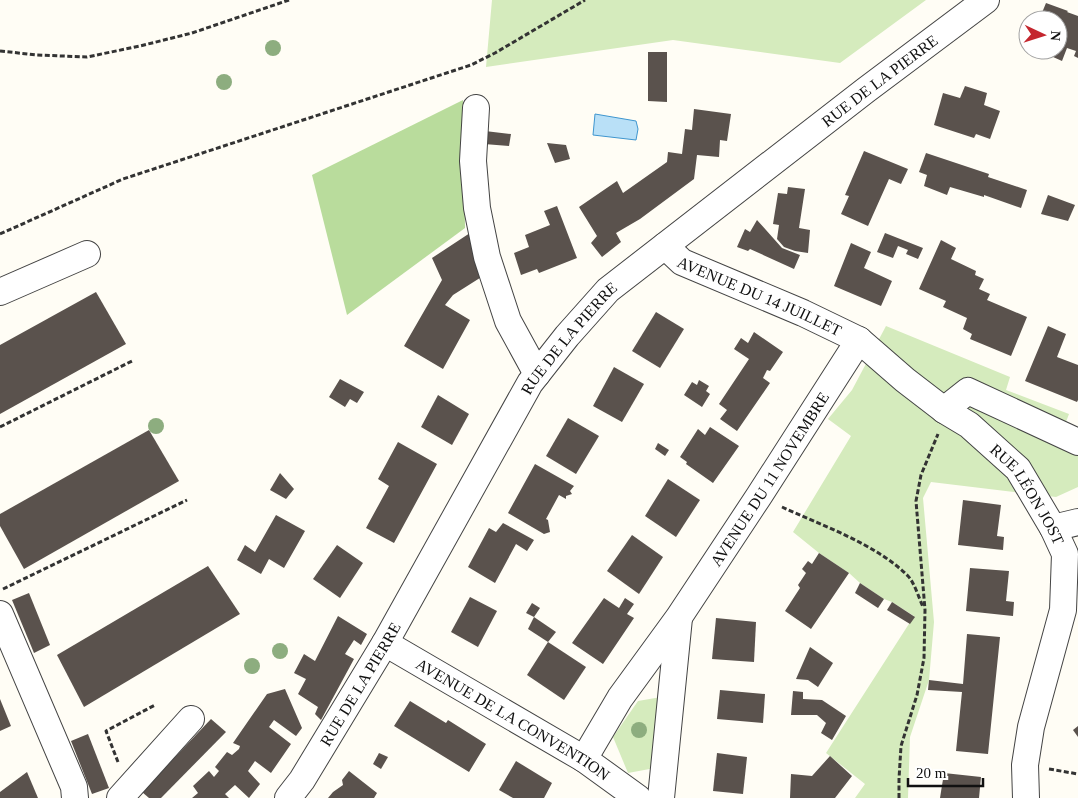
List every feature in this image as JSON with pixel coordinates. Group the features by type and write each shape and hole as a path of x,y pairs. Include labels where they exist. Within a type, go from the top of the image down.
{"street":[{"name":"RUE DE LA PIERRE","path":"288,798 302,780 385,643 530,384 567,336 608,290 866,90 986,0"},
{"path":"476,108 473,162 477,208 487,257 508,321 537,374"},
{"name":"AVENUE DU 14 JUILLET","path":"665,246 682,262 803,313 859,340"},
{"path":"0,292 86,254"},
{"name":"RUE LÉON JOST","path":"859,340 905,380 944,410 969,425 1018,469 1053,528 1065,554 1063,610 1031,727 1026,765 1026,798"},
{"name":"AVENUE DU 11 NOVEMBRE","path":"584,759 620,698 679,617 859,340"},
{"path":"944,410 968,392 1078,442"},
{"path":"1053,528 1078,522"},
{"path":"0,614 74,787 75,798"},
{"name":"AVENUE DU 11 NOVEMBRE","path":"661,798 679,617"},
{"name":"AVENUE DE LA CONVENTION","path":"385,643 584,759 638,798"},
{"path":"125,793 191,719"}],"path":[{"path":"0,51 87,57 192,33 289,0"},
{"path":"0,234 122,179 471,65 585,0"},
{"path":"0,427 134,360"},
{"path":"899,798 901,746 917,695 924,658 925,610 916,501 921,475 942,427 944,410"},
{"path":"759,496 855,540 883,555 910,577 925,610"},
{"path":"0,590 187,500"},
{"path":"125,793 106,731 156,705"}],"green space":[{"path":"492,0 926,0 840,63 673,40 486,67"},
{"path":"463,100 465,228 347,315 312,175"},
{"path":"886,326 1010,377 1006,390 1069,414 1058,443 1078,453 1078,487 1056,497 931,482 923,498 934,622 929,680 910,737 908,798 855,798 865,784 826,753 914,616 860,583 793,532 851,436 828,419 852,390"},
{"path":"661,697 655,768 628,773 613,737 638,701"}],"water":[{"path":"595,114 636,121 638,129 636,140 593,135"}],"building":[{"path":"1046,3 1065,10 1043,10"},
{"path":"1068,12 1078,16 1078,58 1074,56 1076,51 1068,48"},
{"path":"648,52 667,52 667,102 648,101"},
{"path":"965,86 987,93 984,105 1000,111 990,139 976,134 974,138 934,125 943,93 960,98"},
{"path":"694,109 731,114 727,141 720,140 719,157 697,155 694,179 640,219 616,233 621,242 602,257 591,243 597,236 579,207 617,181 623,193 667,162 668,152 682,154 685,129 692,130"},
{"path":"485,131 511,134 509,146 484,144"},
{"path":"547,143 566,145 570,159 555,163"},
{"path":"864,151 908,169 901,184 889,179 868,226 841,214 849,196 845,195"},
{"path":"926,153 989,174 988,177 1027,190 1021,208 984,195 984,197 950,187 947,195 924,186 927,175 919,172"},
{"path":"788,187 805,189 799,228 810,230 808,253 784,247 777,239 779,225 773,224 778,193 787,194"},
{"path":"1048,195 1075,205 1068,221 1041,214"},
{"path":"557,206 577,258 539,273 537,269 521,275 514,253 529,247 525,235 550,225 544,211"},
{"path":"757,220 782,248 800,255 794,269 750,249 748,251 737,247 745,229 750,232"},
{"path":"473,231 483,276 453,295 445,305 470,320 443,369 404,346 442,280 432,258"},
{"path":"885,233 923,248 918,259 906,254 908,250 898,246 893,258 877,252"},
{"path":"941,240 956,248 951,259 976,271 975,275 984,279 979,289 990,294 987,300 1027,317 1011,356 970,339 972,334 963,329 967,318 943,307 946,301 919,289"},
{"path":"851,243 871,252 864,268 892,281 881,306 834,286"},
{"path":"96,292 126,344 0,414 0,345"},
{"path":"656,312 684,329 660,368 632,351"},
{"path":"1048,326 1066,334 1057,357 1078,365 1077,402 1025,381"},
{"path":"754,332 783,352 770,371 767,370 763,378 770,383 737,431 720,419 727,410 719,404 749,359 734,349 741,338 748,343"},
{"path":"614,367 644,384 622,422 593,406"},
{"path":"340,379 364,392 357,403 350,399 345,407 329,397"},
{"path":"699,380 709,386 706,391 710,394 702,407 684,395 692,382 697,385"},
{"path":"438,395 469,414 452,445 421,427"},
{"path":"568,418 599,436 576,474 546,456"},
{"path":"710,427 739,446 713,483 686,464 687,462 680,457 698,429 705,435"},
{"path":"149,430 179,481 24,569 0,526 0,514"},
{"path":"398,442 437,464 394,543 366,528 389,486 378,479"},
{"path":"658,443 669,450 665,456 655,449"},
{"path":"535,464 574,486 570,491 572,494 566,496 566,499 559,495 546,519 548,520 550,532 544,534 508,513"},
{"path":"280,473 294,489 286,499 270,490"},
{"path":"668,479 700,500 676,537 645,516"},
{"path":"963,500 1001,505 997,536 1004,537 1003,550 958,545"},
{"path":"276,515 305,531 284,568 269,559 261,574 237,560 245,545 255,552"},
{"path":"503,523 534,540 527,551 516,544 495,583 468,567 489,528 496,532"},
{"path":"632,535 663,557 639,594 607,571"},
{"path":"337,545 363,563 340,598 313,579"},
{"path":"819,553 849,573 811,629 785,611 800,588 798,585 806,573 802,569 808,561 812,564"},
{"path":"208,566 240,614 84,707 57,655"},
{"path":"970,568 1009,571 1006,601 1014,602 1013,616 966,611"},
{"path":"860,583 884,599 878,608 855,593"},
{"path":"29,593 50,645 34,653 12,600"},
{"path":"470,597 497,611 478,647 451,632"},
{"path":"604,598 619,608 625,598 634,604 627,614 634,618 603,664 572,643"},
{"path":"892,602 915,617 910,624 887,610"},
{"path":"532,603 540,608 534,617 526,613"},
{"path":"338,616 367,634 361,645 354,640 345,654 354,659 321,720 315,714 318,707 298,694 306,679 294,673 304,654 315,661"},
{"path":"534,617 556,632 548,642 528,629"},
{"path":"716,618 756,622 754,662 712,659"},
{"path":"967,634 1000,637 988,754 956,751 962,692 928,690 929,680 963,684"},
{"path":"548,642 586,667 564,700 527,675"},
{"path":"810,647 833,663 818,687 808,680 796,679"},
{"path":"285,689 302,728 296,736 274,720 269,727 291,744 271,773 255,761 248,771 260,784 249,798 235,785 225,794 229,798 192,798 198,793 193,786 209,771 214,777 219,771 215,767 227,752 232,755 239,749 240,746 233,743 267,694"},
{"path":"720,690 765,694 763,723 717,719"},
{"path":"793,691 803,692 803,699 822,700 846,716 832,740 821,733 826,723 817,715 791,715"},
{"path":"0,699 11,726 0,731"},
{"path":"410,701 446,723 448,720 486,744 469,772 394,726"},
{"path":"211,719 226,732 161,798 149,798 142,792"},
{"path":"1078,726 1078,737 1073,730"},
{"path":"88,734 109,788 92,794 71,741"},
{"path":"379,753 388,757 381,769 373,764"},
{"path":"717,753 747,757 743,794 713,791"},
{"path":"830,756 852,776 835,798 790,798 791,774 812,776"},
{"path":"516,761 552,783 544,798 513,798 499,790"},
{"path":"349,771 377,793 374,798 328,798 343,785 342,780"},
{"path":"27,772 38,798 0,798 0,792"},
{"path":"944,773 981,777 979,798 940,798"}]}
